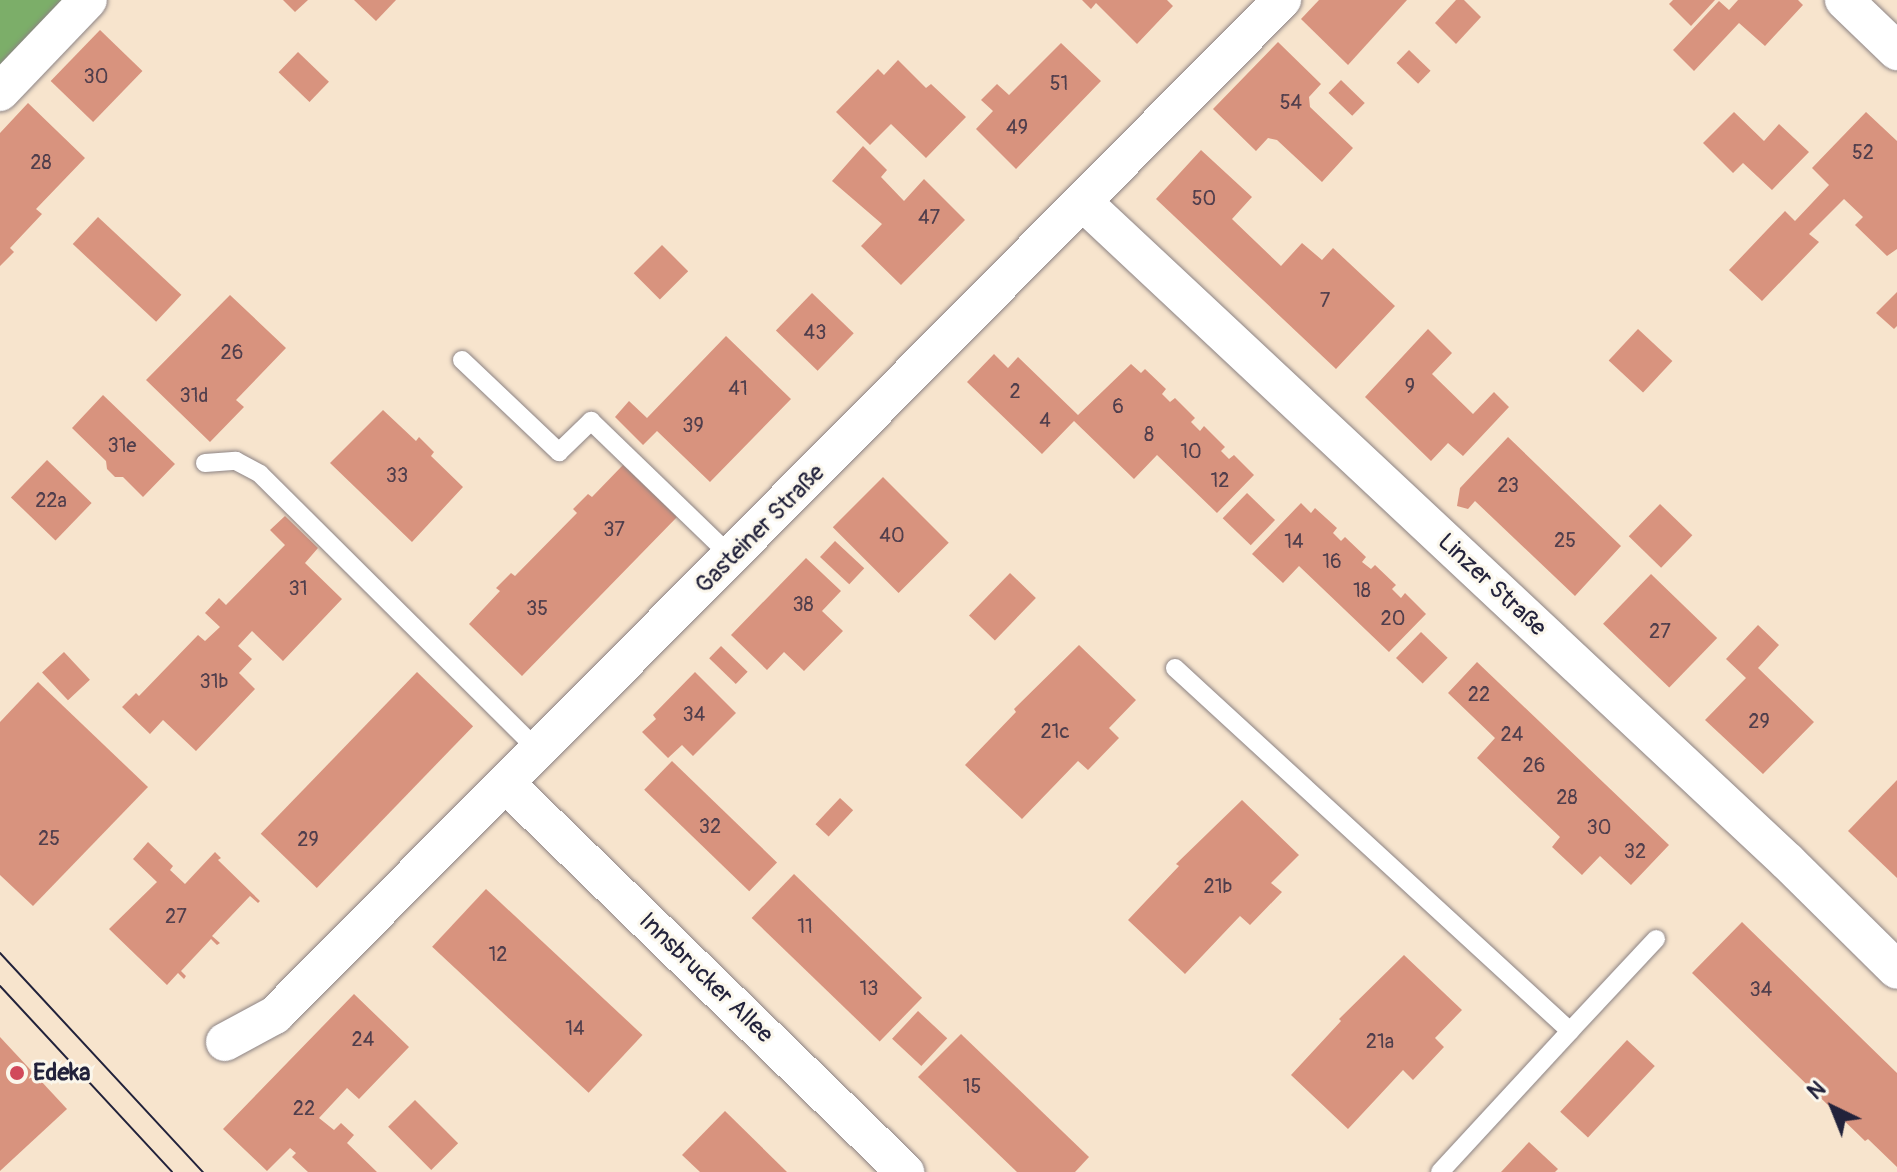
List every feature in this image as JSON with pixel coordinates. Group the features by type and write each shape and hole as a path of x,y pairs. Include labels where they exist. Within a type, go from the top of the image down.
{"street":[{"path":"0,92 88,0"},
{"name":"Gasteiner Straße","path":"225,1042 275,1015 1084,203 1282,0"},
{"path":"1844,0 1897,51"},
{"name":"Linzer Straße","path":"1084,203 1777,851 1897,970"},
{"name":"Innsbrucker Allee","path":"506,784 905,1172"}],"lane":[{"path":"462,360 559,452 591,421 732,557"},
{"path":"205,463 236,461 260,474 539,751"},
{"path":"1175,668 1570,1031"},
{"path":"1440,1172 1656,939"}],"green space":[{"path":"0,0 68,0 0,70"}],"building":[{"path":"283,0 308,0 295,12"},
{"path":"354,0 396,0 376,21"},
{"path":"1082,0 1167,0 1173,6 1137,44 1096,3 1091,9"},
{"path":"1319,0 1407,0 1348,65 1301,19"},
{"path":"1456,0 1464,0 1481,17 1456,44 1435,23"},
{"path":"1673,0 1715,0 1691,26 1669,4"},
{"path":"1738,0 1798,0 1803,5 1765,46 1739,23 1694,71 1673,50 1719,1 1729,10"},
{"path":"100,30 142,71 93,122 51,81"},
{"path":"1278,42 1321,84 1309,97 1310,107 1353,148 1322,182 1277,140 1268,138 1256,151 1213,109"},
{"path":"1061,43 1101,81 1016,169 976,129 993,111 981,100 997,84 1009,95"},
{"path":"1409,50 1431,71 1418,84 1396,63"},
{"path":"298,52 329,82 309,102 279,72"},
{"path":"898,60 926,88 931,84 966,117 926,158 891,124 870,145 836,112 878,69 884,75"},
{"path":"1341,80 1365,103 1352,116 1328,93"},
{"path":"28,103 85,158 36,209 42,214 10,248 14,252 0,266 0,133"},
{"path":"1734,112 1764,141 1779,124 1809,152 1772,190 1743,163 1733,173 1703,143"},
{"path":"1866,112 1897,141 1897,249 1887,256 1855,225 1863,217 1844,199 1809,234 1819,242 1762,301 1729,270 1785,211 1795,221 1829,185 1812,168"},
{"path":"863,146 887,170 881,177 904,201 924,179 965,220 901,285 861,246 882,224 832,181"},
{"path":"1201,150 1252,197 1232,219 1281,266 1302,243 1322,260 1333,248 1395,306 1336,369 1156,199"},
{"path":"98,217 181,295 156,322 73,244"},
{"path":"662,245 688,271 660,299 634,273"},
{"path":"1897,292 1897,326 1894,329 1876,313"},
{"path":"812,293 854,333 818,371 776,330"},
{"path":"230,295 286,348 236,400 244,407 210,442 146,380"},
{"path":"1428,329 1452,353 1432,374 1473,414 1494,392 1509,407 1463,456 1448,443 1431,461 1365,397"},
{"path":"1638,329 1672,361 1643,393 1609,360"},
{"path":"726,336 791,399 710,482 657,431 643,445 615,417 629,401 647,418"},
{"path":"994,354 1008,368 1018,357 1078,415 1131,364 1141,373 1145,369 1166,389 1162,394 1170,402 1175,398 1195,418 1191,422 1200,431 1204,426 1225,447 1221,451 1229,459 1234,455 1254,475 1217,513 1157,455 1134,479 1074,421 1042,454 967,382"},
{"path":"103,395 175,464 143,497 123,477 115,477 107,469 106,461 72,428"},
{"path":"383,410 416,441 419,437 434,452 431,456 463,487 412,542 330,463"},
{"path":"1508,437 1621,546 1575,596 1475,501 1468,509 1457,506 1460,488"},
{"path":"47,460 92,503 55,540 11,497"},
{"path":"623,465 677,517 522,676 469,624 500,591 496,588 511,573 515,576 577,513 573,509 588,494 592,497"},
{"path":"883,477 949,543 899,593 833,527"},
{"path":"1247,493 1275,520 1251,545 1223,518"},
{"path":"1301,503 1311,513 1315,508 1337,528 1333,533 1341,541 1345,537 1366,557 1362,562 1371,569 1375,565 1396,585 1392,589 1401,598 1405,593 1426,614 1389,652 1299,566 1283,583 1252,554"},
{"path":"1660,504 1692,535 1661,568 1629,536"},
{"path":"285,516 318,548 305,563 342,599 283,661 252,631 238,646 252,659 239,673 255,689 196,751 163,720 150,734 122,707 136,693 139,696 198,635 205,641 220,627 205,613 219,598 226,605 285,545 270,530"},
{"path":"835,541 864,568 849,584 820,557"},
{"path":"806,558 841,591 822,611 843,631 804,671 784,652 767,670 731,635"},
{"path":"1010,573 1036,598 995,640 969,615"},
{"path":"1651,574 1717,638 1669,688 1603,624"},
{"path":"1758,625 1779,645 1758,668 1814,722 1763,774 1705,720 1746,678 1726,659"},
{"path":"1421,632 1448,658 1423,684 1396,658"},
{"path":"1079,645 1136,700 1109,728 1119,738 1088,770 1078,761 1022,819 965,765 1016,712 1014,709"},
{"path":"721,646 748,672 736,684 709,658"},
{"path":"64,652 90,680 68,700 42,672"},
{"path":"1477,662 1669,845 1631,885 1600,856 1582,875 1552,847 1560,837 1477,758 1495,738 1448,693"},
{"path":"417,672 473,726 317,888 261,834"},
{"path":"695,672 736,713 693,756 682,745 668,758 642,732 656,719 653,715"},
{"path":"38,682 148,787 33,906 0,875 0,722"},
{"path":"672,761 777,862 749,891 644,790"},
{"path":"1897,780 1897,878 1848,831"},
{"path":"840,798 853,810 829,837 815,824"},
{"path":"1242,800 1299,855 1271,883 1282,892 1250,925 1240,916 1185,974 1128,920 1179,866 1176,864"},
{"path":"148,842 173,866 170,870 185,884 215,852 221,858 218,860 260,901 258,903 250,896 212,936 220,943 217,945 211,939 181,971 186,976 184,979 178,973 167,985 109,929 157,882 133,859"},
{"path":"794,874 922,998 880,1042 752,918"},
{"path":"486,889 643,1035 589,1093 432,947"},
{"path":"1742,922 1897,1073 1897,1167 1868,1139 1865,1141 1692,973"},
{"path":"1404,955 1462,1010 1435,1038 1444,1047 1413,1080 1403,1070 1348,1129 1291,1075 1341,1021 1339,1019"},
{"path":"354,994 409,1047 359,1099 347,1088 319,1118 334,1130 341,1123 354,1135 347,1143 377,1172 308,1172 292,1157 296,1153 290,1148 267,1171 223,1129"},
{"path":"918,1011 947,1038 921,1066 892,1039"},
{"path":"961,1034 1089,1157 1075,1172 1017,1172 918,1077"},
{"name":"Edeka","path":"0,1037 67,1109 0,1171"},
{"path":"1627,1040 1655,1066 1588,1138 1560,1112"},
{"path":"415,1100 458,1143 431,1170 388,1127"},
{"path":"725,1111 787,1172 700,1172 682,1155"},
{"path":"1529,1142 1558,1169 1555,1172 1501,1172"}],"tram line":[{"path":"0,953 203,1172"},
{"path":"0,986 172,1172"}],"place":[{"name":"Edeka","path":"17,1073"}]}
